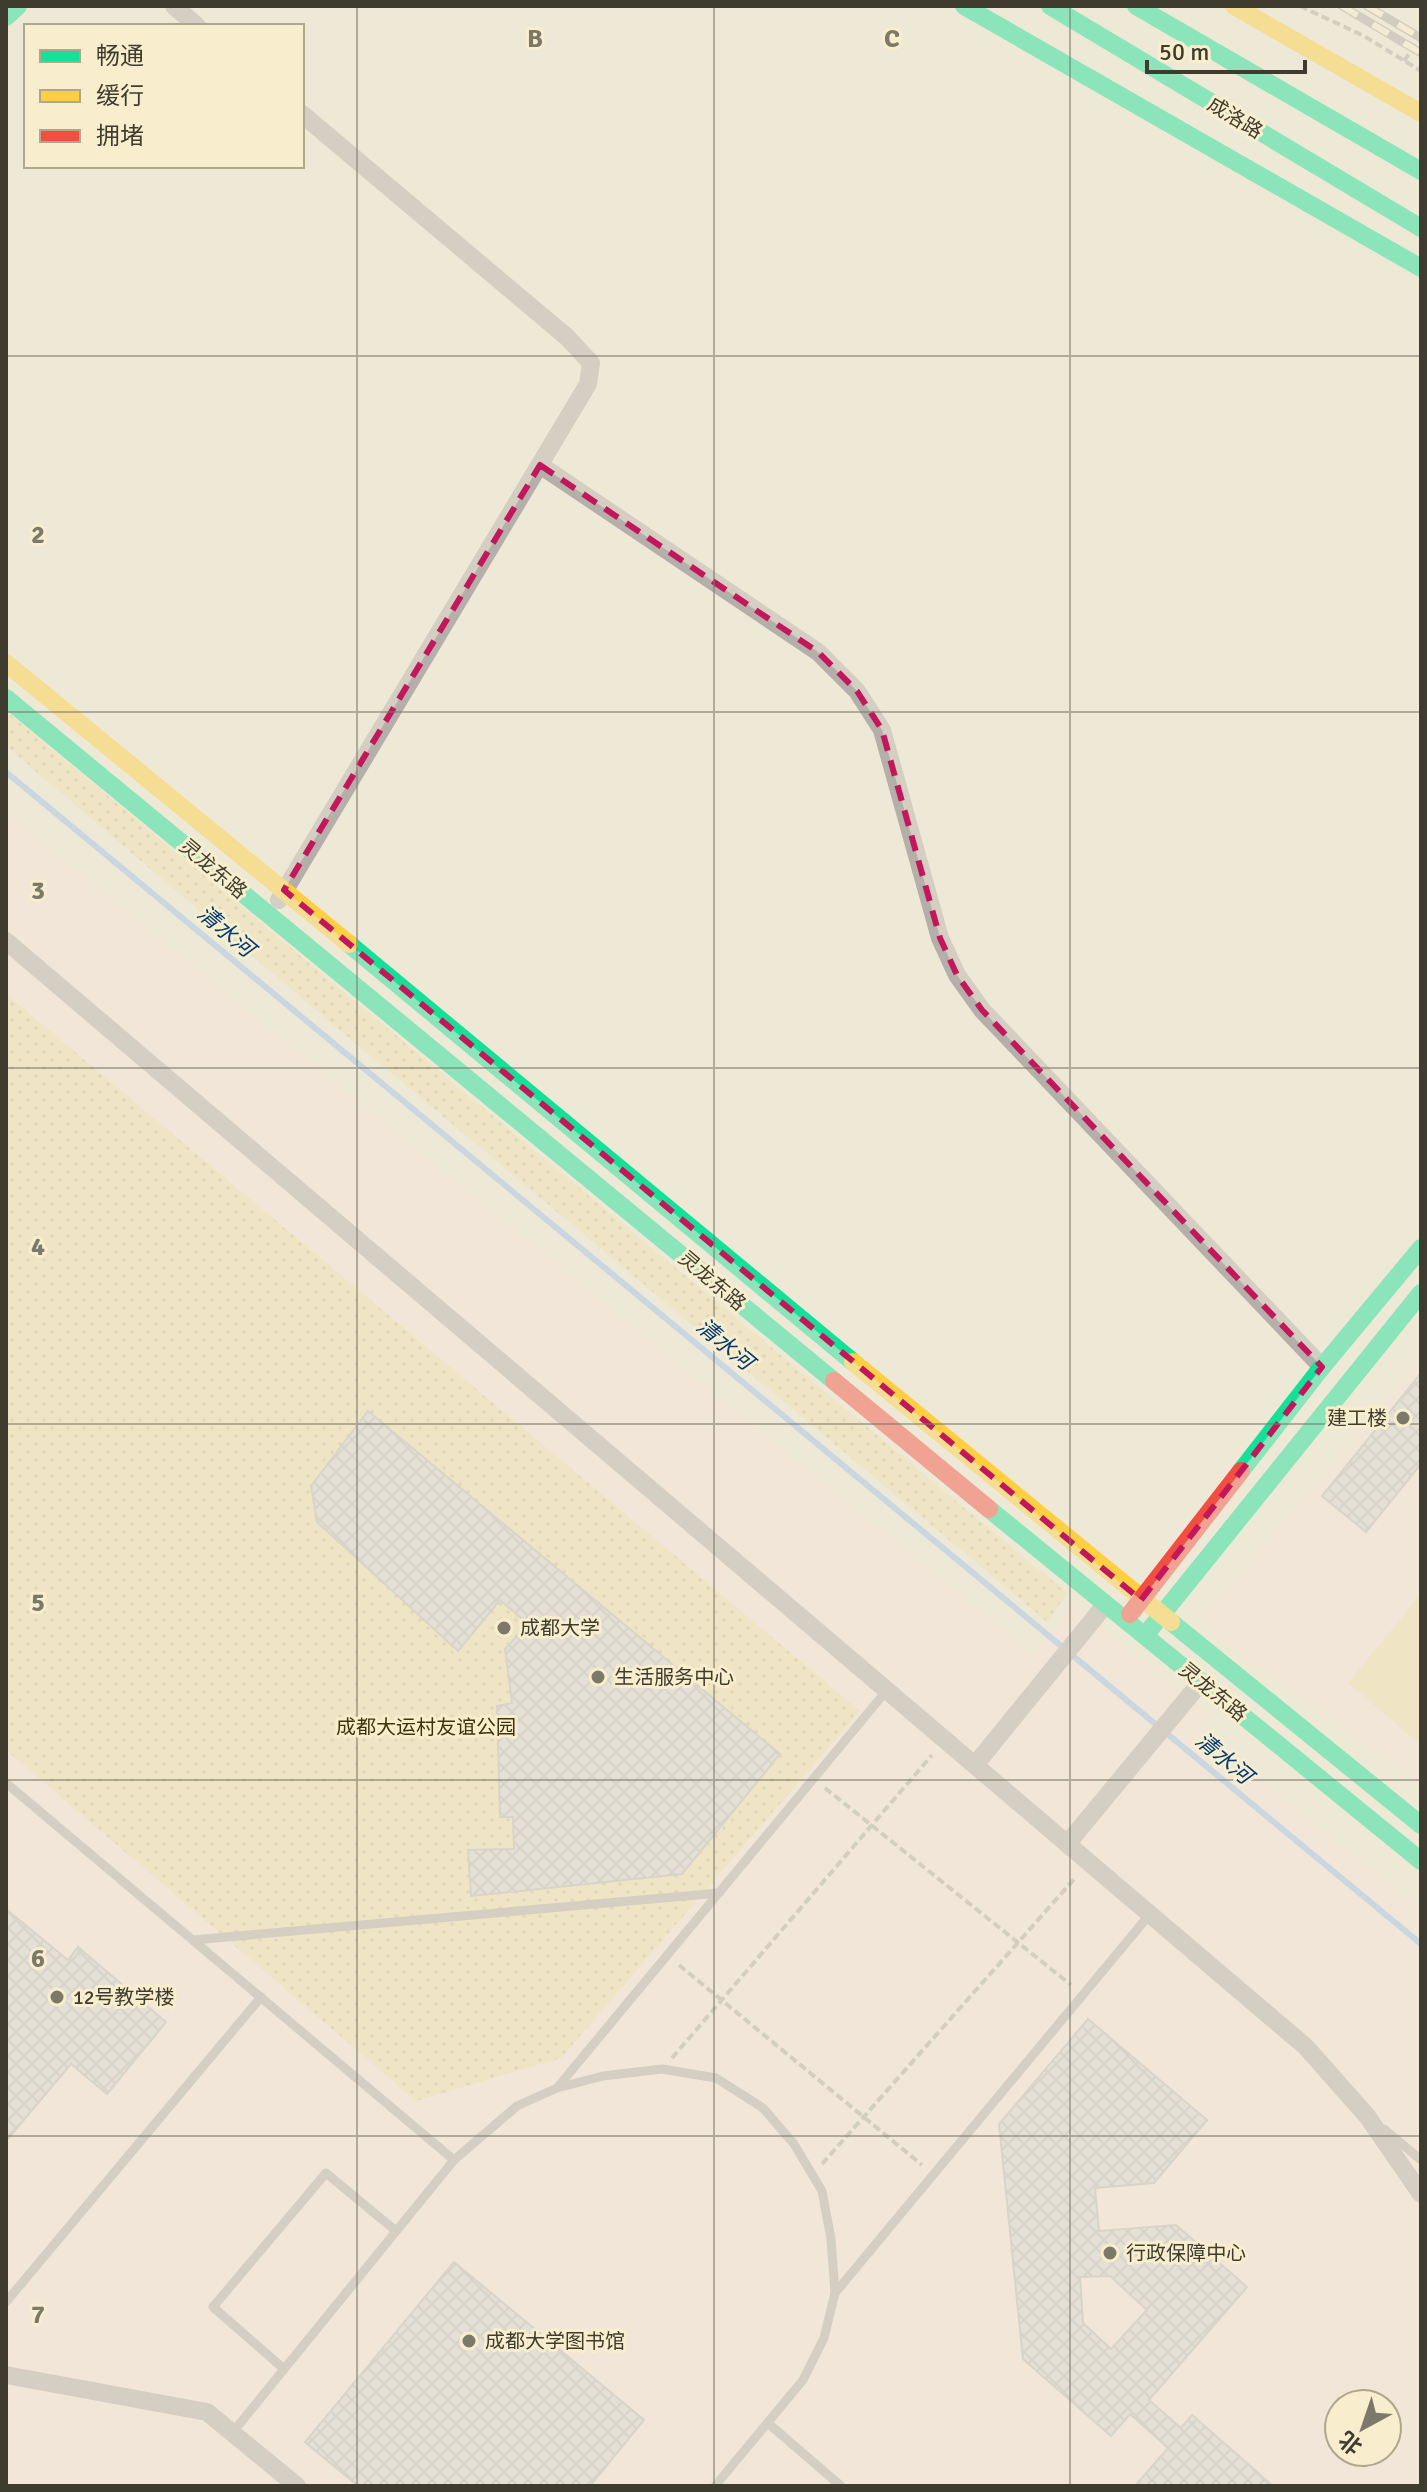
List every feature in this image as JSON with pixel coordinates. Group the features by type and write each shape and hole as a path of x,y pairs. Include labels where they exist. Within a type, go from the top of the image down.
{"main road":[{"path":"6,17 18,6"},
{"path":"964,6 1421,268"},
{"name":"成洛路","path":"1050,6 1421,228"},
{"path":"1136,6 1421,171"},
{"path":"1236,7 1421,113"},
{"name":"灵龙东路","path":"6,663 1141,1600 1421,1825"},
{"name":"灵龙东路","path":"6,698 1143,1637 1421,1861"},
{"path":"1124,1621 1322,1367 1421,1248"},
{"path":"1143,1637 1420,1296"}],"street":[{"path":"174,6 195,24"},
{"path":"270,916 588,384 591,363 568,338 304,116"},
{"path":"540,465 818,652 857,691 882,730 940,938 957,975 982,1010 1322,1367"},
{"path":"6,941 1306,2047 1367,2116 1421,2194"},
{"path":"975,1765 1105,1605"},
{"path":"1067,1844 1201,1682"},
{"path":"6,2375 207,2412 297,2486"}],"lane":[{"path":"557,2088 887,1690"},
{"path":"6,1783 454,2160"},
{"path":"193,1940 719,1893"},
{"path":"835,2293 1150,1914"},
{"path":"6,2302 261,1997"},
{"path":"233,2432 454,2160 517,2106 557,2088 603,2076 662,2069 716,2078 763,2108 794,2144 822,2191 831,2239 835,2293 824,2338 803,2380 715,2486"},
{"path":"1367,2116 1421,2160"},
{"path":"284,2369 213,2307 326,2173 396,2231"},
{"path":"769,2424 841,2486"}],"path":[{"path":"1300,6 1364,36 1421,71"},
{"path":"1404,61 1421,37"},
{"path":"662,2069 945,1740"},
{"path":"814,1779 1084,1994"},
{"path":"813,2175 1089,1863"},
{"path":"667,1956 933,2175"}],"highlighted area":[{"path":"540,465 818,652 857,691 882,730 940,938 957,975 982,1010 1322,1367 1141,1600 284,890"}],"shaded area":[{"name":"成都大学","path":"6,812 1033,1654 1073,1602 1212,1717 1201,1732 1421,1909 1421,2486 6,2486"},
{"path":"1421,1359 1421,1786 1211,1633 1203,1614"}],"green space":[{"path":"6,711 1067,1593 1047,1622 311,1006 6,746"},
{"name":"成都大运村友谊公园","path":"6,994 860,1711 561,2058 416,2101 6,1750"},
{"path":"1421,1594 1421,1745 1348,1683"}],"building":[{"name":"建工楼","path":"1421,1373 1421,1464 1366,1532 1322,1496"},
{"name":"生活服务中心","path":"368,1411 780,1754 682,1874 471,1896 468,1850 514,1849 513,1817 500,1817 497,1706 512,1703 505,1649 528,1624 500,1600 458,1651 317,1522 311,1486"},
{"name":"12号教学楼","path":"6,1909 68,1960 78,1947 166,2022 107,2094 71,2064 6,2141"},
{"name":"行政保障中心","path":"1088,2019 1207,2120 1154,2183 1095,2188 1099,2231 1176,2225 1247,2287 1149,2400 1181,2428 1192,2415 1273,2486 1135,2486 1168,2448 1130,2414 1111,2436 1023,2359 999,2124","holes":["1110,2276 1147,2310 1111,2349 1083,2323 1080,2277"]},
{"name":"成都大学图书馆","path":"454,2262 644,2420 590,2486 358,2486 305,2442"}],"waterway":[{"name":"清水河","path":"6,772 1421,1944"}],"railway":[{"path":"1342,6 1421,53"},
{"path":"1367,6 1421,38"}],"traffic: fast":[{"path":"6,17 18,6"},
{"path":"964,6 1421,268"},
{"path":"1050,6 1421,228"},
{"path":"1136,6 1421,171"},
{"path":"6,698 834,1381"},
{"path":"349,944 853,1362"},
{"path":"1241,1471 1421,1248"},
{"path":"1151,1628 1421,1293"},
{"path":"989,1509 1421,1861"},
{"path":"1171,1622 1421,1825"}],"traffic: slow":[{"path":"1234,6 1421,113"},
{"path":"6,663 349,944"},
{"path":"853,1362 1171,1622"}],"traffic: jam":[{"path":"834,1381 989,1509"},
{"path":"1130,1614 1241,1471"}],"place":[{"name":"建工楼","path":"1403,1418"},
{"name":"成都大学","path":"504,1628"},
{"name":"生活服务中心","path":"598,1677"},
{"name":"12号教学楼","path":"57,1997"},
{"name":"行政保障中心","path":"1110,2253"},
{"name":"成都大学图书馆","path":"469,2341"}]}
